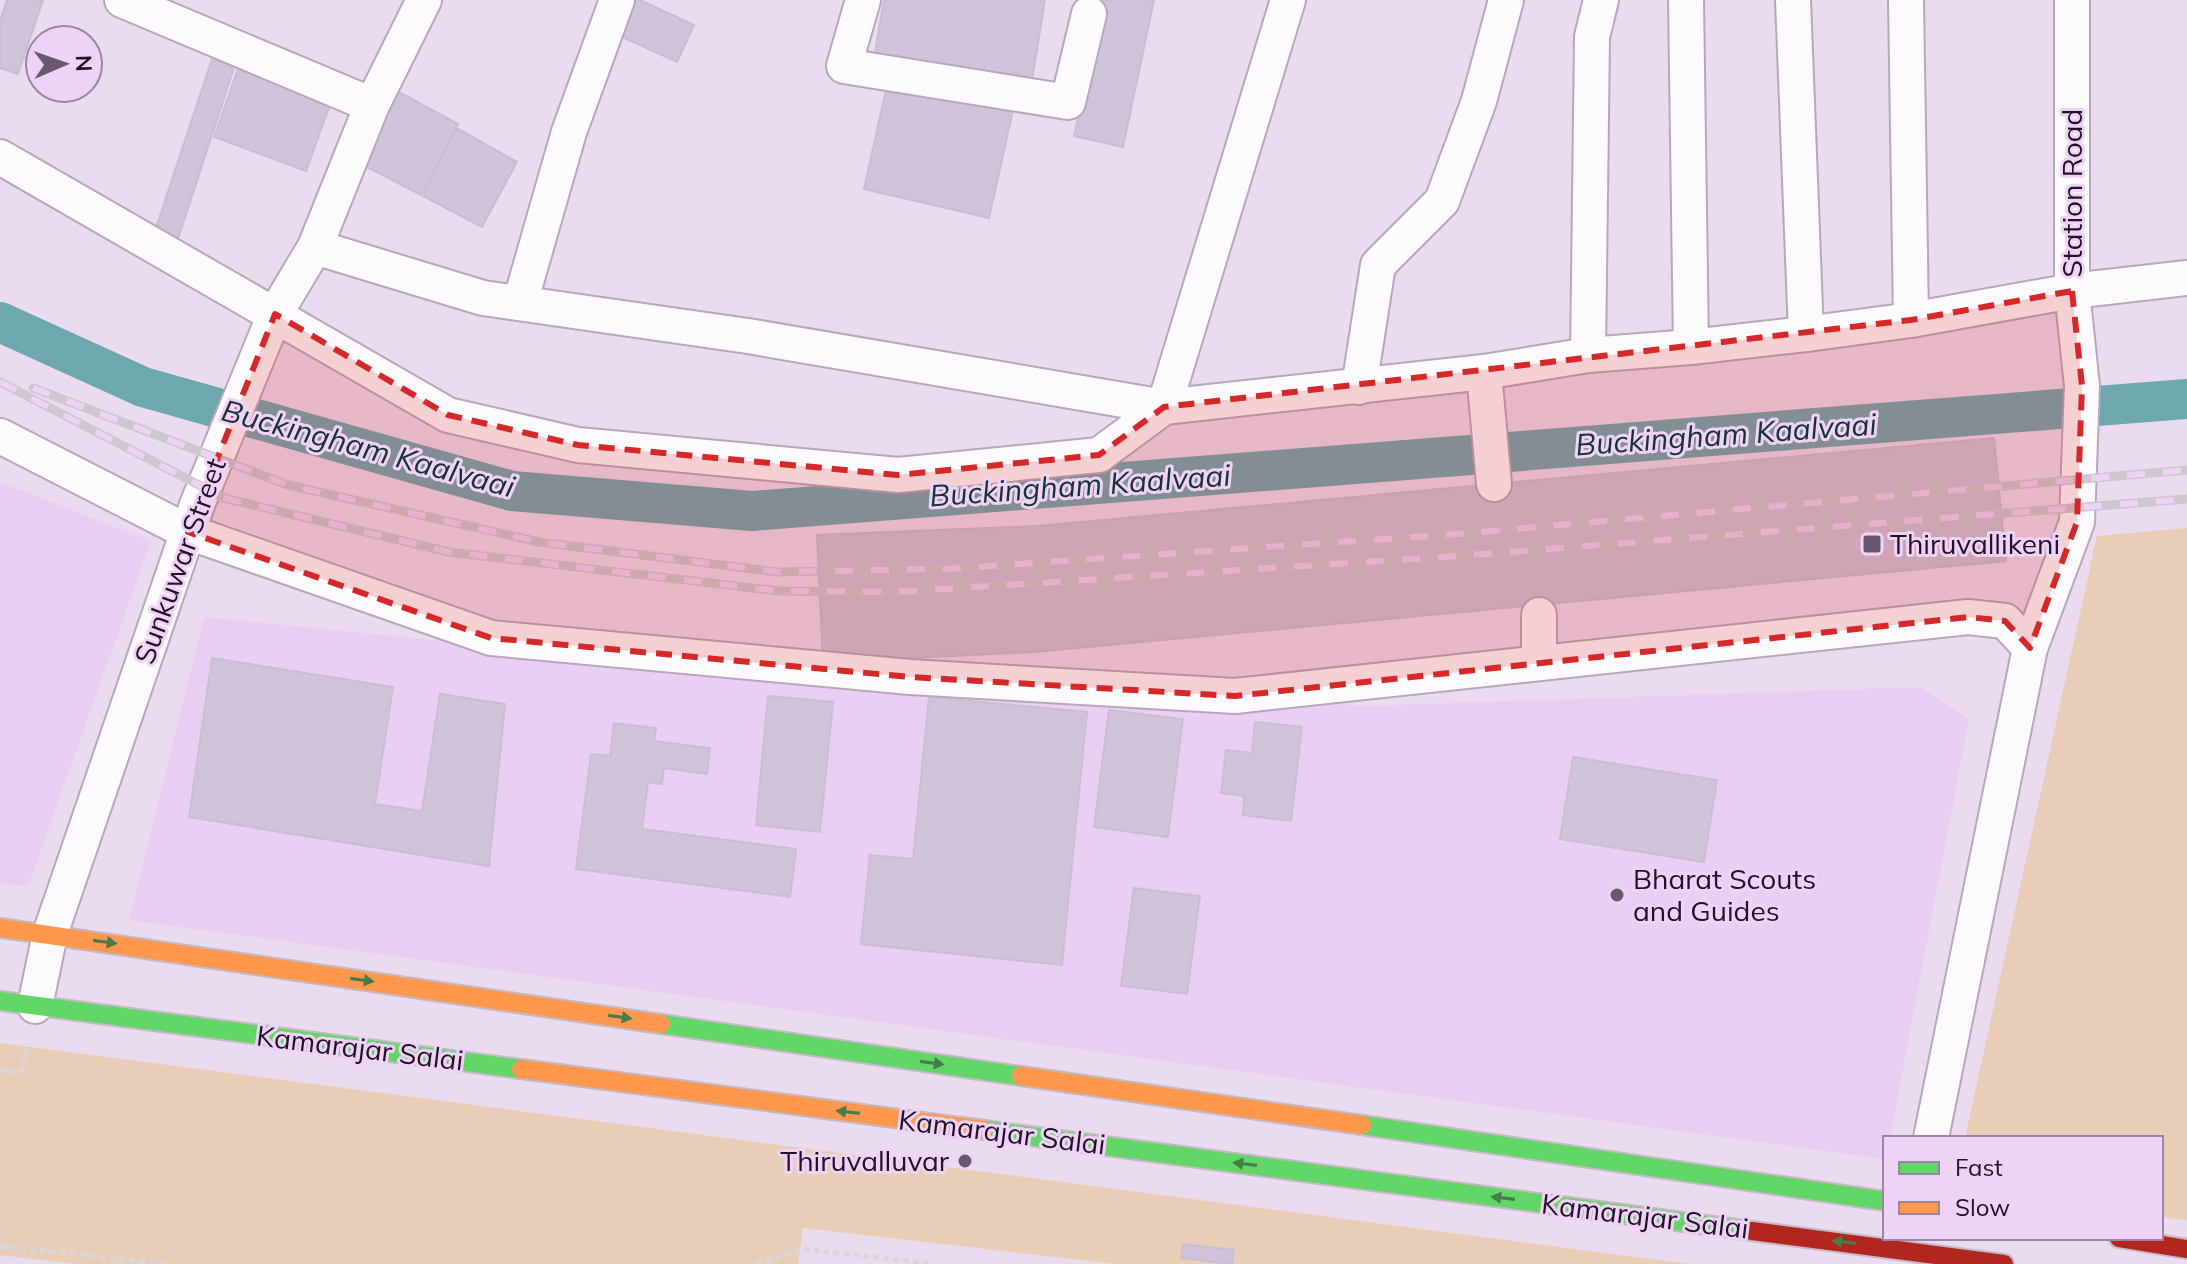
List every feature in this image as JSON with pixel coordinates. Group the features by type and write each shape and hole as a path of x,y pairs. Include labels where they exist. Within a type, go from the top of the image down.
{"main road":[{"name":"Kamarajar Salai","path":"0,928 1883,1201"},
{"name":"Kamarajar Salai","path":"0,1001 2004,1264"},
{"path":"2131,1240 2187,1249"}],"street":[{"path":"122,0 372,105"},
{"name":"Sunkuwar Street","path":"35,1006 50,934 192,518 275,314 315,247 372,105 424,0"},
{"path":"520,303 569,132 617,0"},
{"path":"863,0 844,66 1068,102 1089,14"},
{"path":"0,157 448,415 593,447 898,475 1099,455 1164,407 1288,0"},
{"path":"1359,387 1378,265 1442,201 1479,101 1506,0"},
{"path":"1588,355 1592,37 1601,0"},
{"path":"1686,0 1691,347"},
{"path":"1793,0 1806,334"},
{"path":"1906,0 1911,320"},
{"name":"Station Road","path":"1931,1136 2030,648 2077,522 2082,386 2072,291 2072,0"},
{"path":"315,247 483,298 748,336 1164,407 1484,372 1588,355 1806,334 1911,320 2072,291 2187,278"},
{"path":"1484,372 1494,484"},
{"path":"0,436 192,518 491,638 910,677 1235,696 1968,617 2005,621 2030,648"},
{"path":"1539,615 1539,663"}],"path":[{"path":"0,1246 166,1264"},
{"path":"756,1264 803,1249 934,1264"}],"highlighted area":[{"path":"2072,291 2082,386 2077,522 2030,648 2005,621 1968,617 1235,696 910,677 491,638 188,532 275,314 448,415 578,445 898,475 1099,455 1164,407 1911,320"}],"shaded area":[{"path":"0,482 151,541 28,886 0,884"},
{"path":"2187,528 2187,1220 2163,1217 2163,1136 1965,1136 2097,536"},
{"path":"204,617 753,672 1368,706 1920,687 1969,719 1890,1136 1883,1136 1883,1159 129,920"},
{"path":"0,1043 1689,1264 1115,1264 803,1228 798,1264 76,1264 0,1255"}],"building":[{"path":"7,0 43,0 35,24 24,24 24,56 18,74 0,68 0,21"},
{"path":"621,0 640,0 694,25 677,62 607,30"},
{"path":"884,0 1045,0 1032,80 875,53"},
{"path":"1104,0 1154,0 1123,147 1074,136"},
{"path":"216,47 238,55 175,248 152,240"},
{"path":"239,66 332,99 306,171 214,137"},
{"path":"888,81 1013,110 989,218 864,189"},
{"path":"397,91 458,124 421,195 359,163"},
{"path":"457,128 517,162 482,227 423,196"},
{"path":"1994,438 2006,561 1034,652 823,662 817,535 1038,526"},
{"path":"212,658 393,687 375,804 422,811 440,694 505,704 489,866 189,817"},
{"path":"768,696 833,702 820,832 756,825"},
{"path":"929,697 1087,712 1062,965 861,944 870,855 913,859"},
{"path":"1109,710 1183,719 1168,837 1094,827"},
{"path":"1255,722 1302,727 1291,821 1243,815 1244,796 1221,793 1226,750 1252,753"},
{"path":"614,723 656,728 654,741 710,748 707,774 664,768 662,784 648,782 642,829 796,849 790,897 576,869 591,754 610,756"},
{"path":"1573,757 1717,780 1704,862 1560,839"},
{"path":"1134,888 1200,896 1187,994 1121,986"},
{"path":"1183,1244 1234,1250 1232,1264 1181,1258"}],"waterway":[{"name":"Buckingham Kaalvaai","path":"0,322 143,387 512,491 752,511 2187,399"}],"railway":[{"path":"0,382 224,498 449,552 779,591 897,592 1459,556 2187,499"},
{"path":"33,388 288,485 539,542 778,572 945,569 1457,534 2187,470"}],"traffic: fast":[{"path":"0,1001 521,1069"},
{"path":"661,1024 1021,1076"},
{"path":"1362,1125 1883,1201"},
{"path":"984,1130 1752,1231"}],"traffic: slow":[{"path":"0,928 661,1024"},
{"path":"521,1069 984,1130"},
{"path":"1021,1076 1362,1125"}],"traffic: jam":[{"path":"1752,1231 2004,1264"},
{"path":"2131,1240 2187,1249"}],"place":[{"name":"Thiruvallikeni","path":"1872,544"},
{"name":"Bharat Scouts and Guides","path":"1617,895"},
{"name":"Thiruvalluvar","path":"965,1161"}]}
